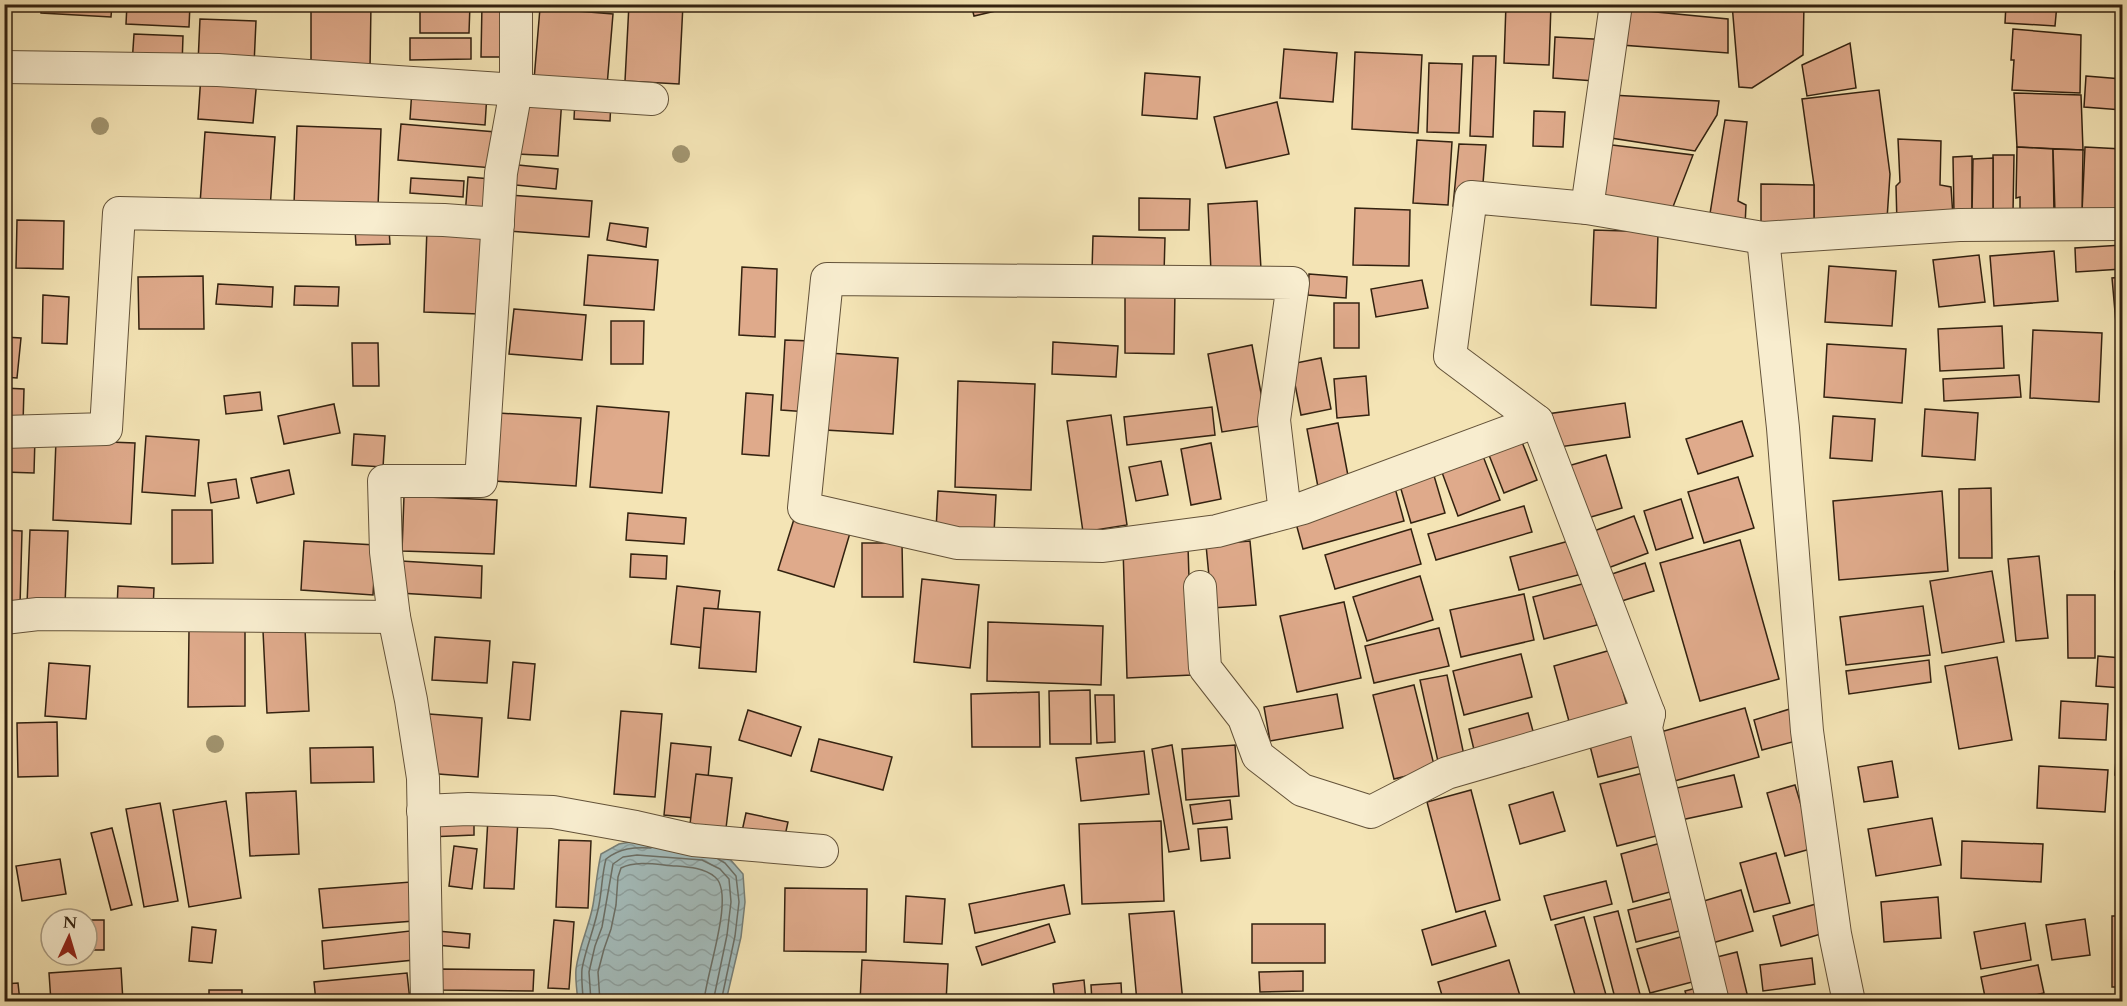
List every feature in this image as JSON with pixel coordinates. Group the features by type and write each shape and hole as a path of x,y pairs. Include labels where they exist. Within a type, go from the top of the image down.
{"street":[{"path":"427,1002 423,778 411,700 394,617 386,552 384,481 481,481 501,173 516,90 516,4"},
{"path":"1587,208 1616,4"},
{"path":"4,67 218,70 652,99"},
{"path":"1713,1002 1646,728 1649,714 1537,421 1450,356 1471,196 1587,208 1763,238 1959,225 2122,224"},
{"path":"4,432 106,429 118,213 444,220 498,224"},
{"path":"1763,238 1783,428 1807,731 1835,934 1849,1002"},
{"path":"1285,513 1274,420 1293,283 827,279 804,508 957,543 1103,546 1217,531 1285,513 1303,508 1537,421"},
{"path":"1200,587 1205,668 1244,718 1258,756 1302,790 1371,812 1448,773 1649,714"},
{"path":"4,618 38,614 394,617"},
{"path":"423,811 468,809 553,812 693,840 822,851"}],"water":[{"path":"636,841 729,858 743,874 745,902 741,937 726,1001 578,1002 576,969 591,913 601,854 619,844"}],"building":[{"path":"41,4 112,4 111,17 41,13"},
{"path":"127,4 190,4 189,27 126,24"},
{"path":"311,4 371,4 370,69 311,67"},
{"path":"420,4 470,4 469,33 420,33"},
{"path":"482,4 507,4 506,57 481,57"},
{"path":"629,4 683,4 679,84 625,81"},
{"path":"971,4 1025,4 974,16"},
{"path":"1506,4 1551,4 1549,65 1504,63"},
{"path":"1732,4 1804,4 1803,55 1752,88 1739,87"},
{"path":"2006,4 2057,4 2055,26 2005,23"},
{"path":"540,8 613,14 607,86 534,80"},
{"path":"1625,9 1728,19 1728,53 1621,45"},
{"path":"200,19 256,21 254,65 198,63"},
{"path":"2013,29 2081,35 2080,93 2012,90"},
{"path":"134,34 183,36 182,66 132,64"},
{"path":"1555,37 1612,40 1609,82 1553,78"},
{"path":"410,38 471,38 471,59 410,60"},
{"path":"1850,43 1856,88 1807,96 1802,65"},
{"path":"1284,49 1337,53 1333,102 1280,98"},
{"path":"1355,52 1422,55 1418,133 1352,129"},
{"path":"1473,56 1496,56 1493,137 1470,136"},
{"path":"1429,63 1462,64 1459,133 1427,132"},
{"path":"1145,73 1200,77 1197,119 1142,115"},
{"path":"201,75 257,79 253,123 198,119"},
{"path":"2086,76 2122,79 2122,110 2084,107"},
{"path":"412,89 487,94 485,125 410,119"},
{"path":"1879,90 1890,174 1887,219 1814,225 1814,185 1802,99"},
{"path":"2014,93 2081,95 2083,150 2017,147"},
{"path":"1611,95 1719,101 1717,115 1695,151 1611,138"},
{"path":"521,96 562,98 558,156 517,154"},
{"path":"575,100 611,101 610,121 574,119"},
{"path":"1277,102 1289,154 1226,168 1214,117"},
{"path":"1534,111 1565,112 1563,147 1533,146"},
{"path":"1725,120 1747,122 1738,201 1746,205 1745,226 1709,220"},
{"path":"401,124 496,132 493,168 398,160"},
{"path":"297,126 381,129 378,207 294,204"},
{"path":"205,132 275,137 270,209 200,204"},
{"path":"1898,139 1941,141 1940,185 1951,187 1953,217 1897,224 1896,186 1900,182"},
{"path":"1417,140 1452,142 1448,205 1413,203"},
{"path":"1459,144 1486,145 1481,209 1453,206"},
{"path":"1604,144 1693,155 1671,212 1596,195"},
{"path":"2017,147 2053,149 2054,216 2020,215 2020,197 2016,198"},
{"path":"2085,147 2122,149 2122,211 2082,212"},
{"path":"2053,149 2083,150 2082,212 2055,213"},
{"path":"1993,155 2014,155 2013,213 1993,213"},
{"path":"1972,156 1972,213 1954,214 1953,157"},
{"path":"1993,158 1993,213 1972,213 1973,159"},
{"path":"508,164 558,169 556,189 506,184"},
{"path":"468,177 491,179 487,218 465,216"},
{"path":"411,178 464,181 463,197 410,193"},
{"path":"1761,184 1814,185 1814,225 1761,225"},
{"path":"509,195 592,201 589,237 507,231"},
{"path":"1139,198 1190,199 1189,230 1139,230"},
{"path":"1257,201 1261,269 1211,272 1208,204"},
{"path":"1355,208 1410,210 1409,266 1353,265"},
{"path":"17,220 64,221 63,269 16,268"},
{"path":"610,223 648,228 646,247 607,240"},
{"path":"427,228 481,230 479,314 424,312"},
{"path":"389,229 390,244 356,245 355,230"},
{"path":"1594,230 1658,232 1656,308 1591,305"},
{"path":"1093,236 1165,238 1164,274 1092,271"},
{"path":"2122,245 2122,269 2076,272 2075,248"},
{"path":"2054,251 2058,301 1994,306 1990,256"},
{"path":"588,255 658,260 654,310 584,305"},
{"path":"1979,255 1985,302 1939,307 1933,260"},
{"path":"4,266 8,266 5,324 4,323"},
{"path":"1829,266 1896,271 1892,326 1825,322"},
{"path":"742,267 777,269 775,337 739,335"},
{"path":"1309,274 1347,277 1346,298 1308,295"},
{"path":"203,276 204,329 139,329 138,277"},
{"path":"2122,277 2122,346 2118,346 2112,278"},
{"path":"1422,280 1428,308 1376,317 1371,289"},
{"path":"218,284 273,287 272,307 216,304"},
{"path":"295,286 339,287 338,306 294,305"},
{"path":"1125,289 1175,289 1174,354 1125,353"},
{"path":"43,295 69,297 67,344 42,343"},
{"path":"1334,303 1359,303 1359,348 1334,348"},
{"path":"514,309 586,315 582,360 509,354"},
{"path":"611,321 644,321 643,364 611,364"},
{"path":"2002,326 2004,368 1940,371 1938,329"},
{"path":"2033,330 2102,333 2099,402 2030,398"},
{"path":"4,337 21,338 17,378 4,377"},
{"path":"785,340 811,341 808,412 781,410"},
{"path":"1053,342 1118,346 1116,377 1052,374"},
{"path":"352,343 378,343 379,386 353,386"},
{"path":"1827,344 1906,349 1902,403 1824,397"},
{"path":"1252,345 1267,425 1222,432 1208,354"},
{"path":"829,353 898,358 893,434 825,430"},
{"path":"1321,358 1331,409 1301,415 1291,364"},
{"path":"2019,375 2021,397 1944,401 1943,379"},
{"path":"1366,376 1369,415 1337,418 1334,379"},
{"path":"958,381 1035,384 1031,490 955,487"},
{"path":"4,388 24,389 23,424 4,423"},
{"path":"260,392 262,410 226,414 224,396"},
{"path":"746,393 773,395 769,456 742,454"},
{"path":"1625,403 1630,437 1552,448 1547,414"},
{"path":"334,404 340,433 284,444 278,416"},
{"path":"597,406 669,412 662,493 590,487"},
{"path":"1212,407 1215,435 1127,445 1124,417"},
{"path":"1925,409 1978,413 1975,460 1922,456"},
{"path":"498,413 581,418 576,486 494,481"},
{"path":"1111,415 1127,525 1083,532 1067,421"},
{"path":"1833,416 1875,419 1872,461 1830,458"},
{"path":"1742,421 1753,456 1698,474 1686,439"},
{"path":"1338,423 1349,481 1318,487 1307,429"},
{"path":"354,434 385,436 383,467 352,465"},
{"path":"4,436 35,437 34,473 4,472"},
{"path":"146,436 199,440 195,496 142,492"},
{"path":"1520,437 1537,480 1504,493 1487,450"},
{"path":"56,440 135,443 131,524 53,520"},
{"path":"1211,443 1221,499 1191,505 1181,449"},
{"path":"1481,451 1500,500 1458,516 1440,467"},
{"path":"1606,455 1622,508 1584,519 1568,466"},
{"path":"1161,461 1168,495 1136,501 1129,467"},
{"path":"1432,469 1445,513 1411,523 1398,479"},
{"path":"289,470 294,494 257,503 251,478"},
{"path":"1738,477 1754,528 1704,543 1688,492"},
{"path":"236,479 239,498 211,503 208,483"},
{"path":"1395,488 1404,521 1303,549 1294,516"},
{"path":"1991,488 1992,558 1959,558 1959,489"},
{"path":"938,491 996,495 994,533 936,530"},
{"path":"1942,491 1948,571 1839,580 1833,501"},
{"path":"404,496 497,500 494,554 402,551"},
{"path":"1681,499 1693,538 1656,550 1644,511"},
{"path":"1524,506 1532,532 1436,560 1428,534"},
{"path":"172,510 212,510 213,563 172,564"},
{"path":"628,513 686,518 684,544 626,540"},
{"path":"795,516 850,533 834,587 778,570"},
{"path":"1634,516 1648,553 1600,571 1586,534"},
{"path":"1411,529 1421,564 1335,589 1325,555"},
{"path":"4,530 22,531 20,606 4,606"},
{"path":"30,530 68,531 65,605 27,604"},
{"path":"1740,540 1779,679 1700,701 1660,563"},
{"path":"304,541 376,545 373,595 301,590"},
{"path":"1250,541 1256,605 1212,608 1206,545"},
{"path":"1569,541 1578,575 1519,590 1510,557"},
{"path":"862,543 902,543 903,597 862,597"},
{"path":"1188,546 1192,675 1127,678 1123,548"},
{"path":"631,554 667,556 666,579 630,577"},
{"path":"2039,556 2048,638 2016,641 2008,559"},
{"path":"401,561 482,566 481,598 399,593"},
{"path":"1645,563 1654,591 1612,604 1603,577"},
{"path":"1992,571 2004,642 1942,653 1930,581"},
{"path":"2115,571 2122,571 2122,634 2116,634"},
{"path":"1420,576 1433,620 1367,641 1353,597"},
{"path":"922,579 979,585 970,668 914,662"},
{"path":"1586,583 1597,625 1544,639 1533,597"},
{"path":"118,586 154,588 153,610 117,608"},
{"path":"677,586 720,591 713,649 671,644"},
{"path":"1524,594 1534,640 1461,657 1450,610"},
{"path":"2067,595 2095,595 2095,658 2068,658"},
{"path":"1344,602 1361,678 1297,692 1280,616"},
{"path":"1923,606 1930,655 1846,665 1840,617"},
{"path":"704,608 760,612 756,672 699,668"},
{"path":"988,622 1103,626 1101,685 987,681"},
{"path":"1439,628 1449,666 1374,683 1365,646"},
{"path":"305,629 309,711 267,713 263,631"},
{"path":"189,631 245,631 245,706 188,707"},
{"path":"435,637 490,641 487,683 432,680"},
{"path":"1611,650 1628,709 1570,725 1554,666"},
{"path":"1521,654 1532,697 1464,715 1453,671"},
{"path":"2098,656 2122,658 2122,688 2096,686"},
{"path":"1997,657 2012,740 1959,749 1945,666"},
{"path":"1929,660 1931,682 1849,694 1846,671"},
{"path":"513,662 535,664 530,720 508,718"},
{"path":"49,663 90,666 86,719 45,716"},
{"path":"1447,675 1465,760 1439,766 1420,680"},
{"path":"1414,685 1435,769 1394,779 1373,695"},
{"path":"1090,690 1091,744 1050,744 1049,691"},
{"path":"1039,692 1040,747 972,747 971,694"},
{"path":"1337,694 1343,728 1270,741 1264,707"},
{"path":"1095,695 1114,695 1115,742 1097,743"},
{"path":"2061,701 2108,704 2106,740 2059,738"},
{"path":"1745,708 1759,757 1664,784 1650,735"},
{"path":"1793,708 1800,740 1762,750 1754,720"},
{"path":"748,710 801,727 791,756 739,740"},
{"path":"621,711 662,714 655,797 614,794"},
{"path":"1528,713 1536,742 1476,758 1469,729"},
{"path":"429,714 482,718 478,777 425,773"},
{"path":"57,722 58,776 18,777 17,723"},
{"path":"1637,730 1646,765 1598,777 1589,742"},
{"path":"819,739 892,757 883,790 811,771"},
{"path":"671,743 711,747 704,819 664,815"},
{"path":"2117,743 2122,743 2122,776 2115,775"},
{"path":"1172,745 1189,849 1169,852 1152,749"},
{"path":"1235,745 1239,796 1186,800 1182,749"},
{"path":"373,747 374,782 311,783 310,748"},
{"path":"1144,751 1149,794 1081,801 1076,758"},
{"path":"1892,761 1898,797 1864,802 1858,767"},
{"path":"2039,766 2108,770 2105,812 2037,808"},
{"path":"1647,772 1664,834 1617,846 1600,784"},
{"path":"696,774 732,778 724,845 688,841"},
{"path":"1734,775 1742,807 1676,821 1668,790"},
{"path":"1795,785 1814,848 1785,856 1767,793"},
{"path":"1471,790 1500,900 1456,912 1427,802"},
{"path":"296,791 299,854 250,856 246,793"},
{"path":"1553,792 1565,831 1520,844 1509,805"},
{"path":"1230,800 1232,819 1193,824 1190,805"},
{"path":"226,801 241,898 189,907 173,810"},
{"path":"160,803 178,901 144,907 126,809"},
{"path":"746,813 788,822 781,854 739,845"},
{"path":"474,816 474,835 429,837 428,818"},
{"path":"488,818 518,819 514,889 484,888"},
{"path":"1932,818 1941,865 1876,876 1868,829"},
{"path":"1161,821 1164,901 1082,904 1079,824"},
{"path":"1227,827 1230,858 1201,861 1198,829"},
{"path":"112,828 132,905 111,910 91,833"},
{"path":"559,840 591,841 588,908 556,907"},
{"path":"1668,841 1681,889 1633,902 1621,854"},
{"path":"1962,841 2043,844 2041,882 1961,878"},
{"path":"454,846 477,849 472,889 449,886"},
{"path":"1776,853 1790,903 1754,912 1740,863"},
{"path":"60,859 66,894 22,901 16,866"},
{"path":"1606,881 1612,904 1551,920 1544,896"},
{"path":"411,882 414,921 323,928 319,889"},
{"path":"1064,885 1070,914 975,933 969,904"},
{"path":"785,888 867,889 866,952 784,951"},
{"path":"1741,890 1753,931 1709,944 1697,903"},
{"path":"906,896 945,899 942,944 904,942"},
{"path":"1678,897 1687,929 1636,942 1628,910"},
{"path":"1938,897 1941,938 1884,942 1881,902"},
{"path":"1816,904 1824,933 1781,946 1773,916"},
{"path":"1174,911 1183,1002 1137,1002 1129,914"},
{"path":"1485,911 1496,946 1432,965 1422,930"},
{"path":"1618,911 1642,1002 1616,1002 1594,917"},
{"path":"2112,916 2122,916 2122,987 2112,987"},
{"path":"1584,917 1608,1002 1577,1002 1555,925"},
{"path":"2085,919 2090,955 2052,960 2046,925"},
{"path":"99,920 104,920 104,950 99,950"},
{"path":"554,920 574,922 569,989 548,988"},
{"path":"2025,923 2031,960 1981,969 1974,932"},
{"path":"1049,924 1055,942 982,965 976,947"},
{"path":"1252,924 1325,924 1325,963 1252,963"},
{"path":"192,927 216,930 212,963 189,961"},
{"path":"410,931 414,960 324,969 322,941"},
{"path":"437,931 470,934 469,948 436,945"},
{"path":"1684,936 1696,981 1650,993 1637,949"},
{"path":"1737,952 1749,1002 1719,1002 1709,959"},
{"path":"1812,958 1815,984 1763,991 1760,965"},
{"path":"862,960 948,964 946,1002 860,1002"},
{"path":"1509,960 1521,999 1513,1002 1444,1002 1438,982"},
{"path":"2038,965 2044,993 2006,1002 1986,1002 1981,977"},
{"path":"121,968 123,1002 51,1002 49,973"},
{"path":"441,969 534,970 533,991 440,990"},
{"path":"1303,971 1303,991 1260,992 1259,972"},
{"path":"407,973 410,1001 316,1002 314,982"},
{"path":"1084,980 1086,1002 1055,1002 1053,984"},
{"path":"18,983 20,1002 4,1002 4,984"},
{"path":"1121,983 1122,1002 1092,1002 1091,985"},
{"path":"1704,986 1708,1002 1688,1002 1685,991"},
{"path":"209,990 242,990 242,1001 209,1000"},
{"path":"1298,997 1299,1002 1266,1002 1266,999"}]}
